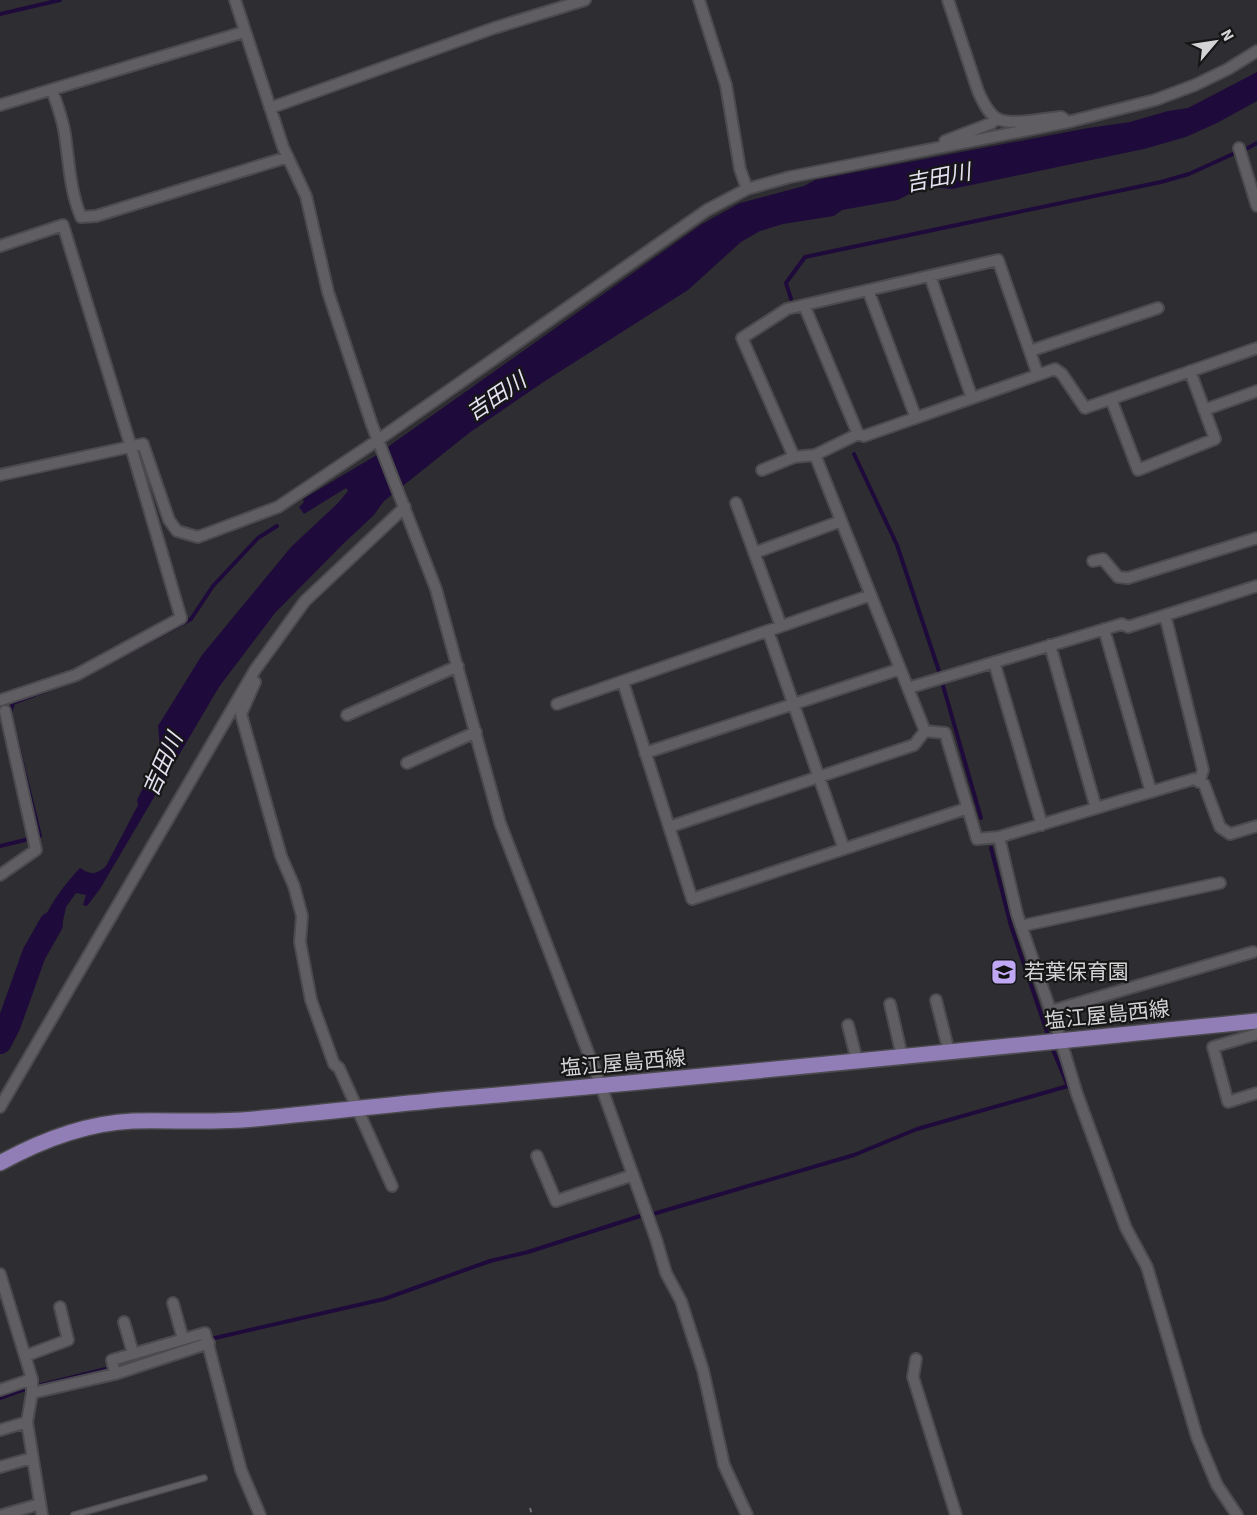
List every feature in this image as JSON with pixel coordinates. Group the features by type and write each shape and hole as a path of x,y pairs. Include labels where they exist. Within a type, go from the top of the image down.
{"main road":[{"name":"塩江屋島西線","path":"0,1163 50,1140 80,1130 130,1121 205,1122 254,1119 356,1107 601,1086 1257,1021"}],"street":[{"path":"235,0 270,108 288,157 306,196 328,292 379,443 436,589 501,822 601,1086 666,1273 681,1301 702,1370 724,1465 747,1515"},
{"path":"270,108 494,28 585,0"},
{"path":"699,0 726,85 740,169 747,189"},
{"path":"948,0 978,91 985,105 996,118 1010,122 1061,117 1068,122"},
{"path":"0,105 244,32"},
{"path":"0,475 143,444 168,520 177,531 198,537 278,507 379,443 707,210 747,189 790,177 1068,122 1155,100 1195,85 1228,69 1257,51"},
{"path":"52,90 65,133 66,156 81,217 96,216 288,157"},
{"path":"932,148 992,123 996,118"},
{"path":"1239,148 1257,206"},
{"path":"0,246 63,225 181,618 76,675 1,698 2,712 36,850 0,875"},
{"path":"794,458 742,338 787,309 998,260 1038,375"},
{"path":"930,276 972,398"},
{"path":"868,290 916,418"},
{"path":"804,305 858,434"},
{"path":"1030,351 1158,308"},
{"path":"762,470 794,458 815,455 858,434 864,436 1055,369 1062,374 1085,408 1257,348"},
{"path":"1111,399 1138,470 1215,439 1190,371"},
{"path":"1204,410 1257,391"},
{"path":"815,455 925,732"},
{"path":"0,1107 255,670 305,601 403,502"},
{"path":"736,503 781,626"},
{"path":"754,553 841,521"},
{"path":"1093,561 1103,559 1118,577 1128,578 1257,538"},
{"path":"908,688 1122,624 1128,627 1257,586"},
{"path":"557,704 871,595"},
{"path":"1165,615 1203,770 1199,782"},
{"path":"1104,629 1151,792"},
{"path":"768,631 844,849"},
{"path":"1050,645 1096,808"},
{"path":"994,662 1042,825"},
{"path":"347,715 458,666"},
{"path":"645,753 900,669"},
{"path":"255,670 257,678 241,714 281,856 294,886 302,916 300,942 311,1000 334,1064 339,1068 393,1186"},
{"path":"623,682 692,899 968,808"},
{"path":"407,763 476,732"},
{"path":"925,732 945,733 977,839 999,837 1194,779 1203,784 1220,827 1230,834 1257,826"},
{"path":"669,827 914,745 925,732"},
{"path":"999,837 1021,926 1051,1011 1054,1041 1077,1094 1126,1228 1147,1267 1206,1460 1218,1485 1237,1515"},
{"path":"1021,926 1220,883"},
{"path":"1051,1011 1253,952"},
{"path":"936,1000 950,1052"},
{"path":"890,1004 902,1056"},
{"path":"848,1025 857,1061"},
{"path":"1257,1034 1213,1047 1228,1102 1257,1093"},
{"path":"537,1156 556,1201 633,1175"},
{"path":"0,1274 32,1387 27,1422 41,1510 2,1515"},
{"path":"173,1303 183,1339"},
{"path":"25,1356 68,1340 60,1307"},
{"path":"124,1322 133,1353"},
{"path":"116,1374 112,1360 205,1333 241,1470 260,1515"},
{"path":"0,1389 32,1387 116,1374 209,1343"},
{"path":"916,1359 913,1377 956,1515"},
{"path":"0,1430 27,1422"},
{"path":"0,1467 32,1458"}],"lane":[{"path":"74,1515 204,1478"}],"path":[{"path":"530,1508 532,1515"}],"water":[{"path":"1257,72 1257,101 1186,137 1144,149 952,189 924,186 898,200 842,210 834,216 783,224 760,231 741,242 688,290 545,381 469,433 384,501 374,515 275,613 219,687 100,889 87,906 83,905 86,895 76,893 66,907 63,921 52,937 35,952 36,941 44,918 72,876 80,868 93,873 106,866 138,805 137,800 154,766 160,748 158,726 202,655 291,547 348,491 346,488 304,514 299,507 304,502 303,499 375,456 702,224 740,203 804,186 815,180 1130,122 1188,108"}],"waterway":[{"path":"0,14 60,0"},
{"path":"1246,149 1257,143"},
{"path":"791,299 786,283 805,257 1161,182 1189,174 1235,153"},
{"path":"854,454 897,545 938,668 981,818"},
{"path":"110,662 191,619 213,586 258,538 277,526"},
{"path":"10,713 13,703 80,678"},
{"path":"16,738 40,836"},
{"path":"0,846 29,839"},
{"path":"991,848 1011,926 1049,1038"},
{"name":"吉田川","path":"0,1042 9,1024 34,954 51,924"},
{"path":"215,1338 384,1299 490,1261 528,1252 640,1216 854,1155 917,1129 1068,1086 1051,1045"},
{"path":"125,1364 170,1350"},
{"path":"0,1398 25,1389 106,1369"}],"place":[{"name":"若葉保育園","path":"1004,972"}]}
